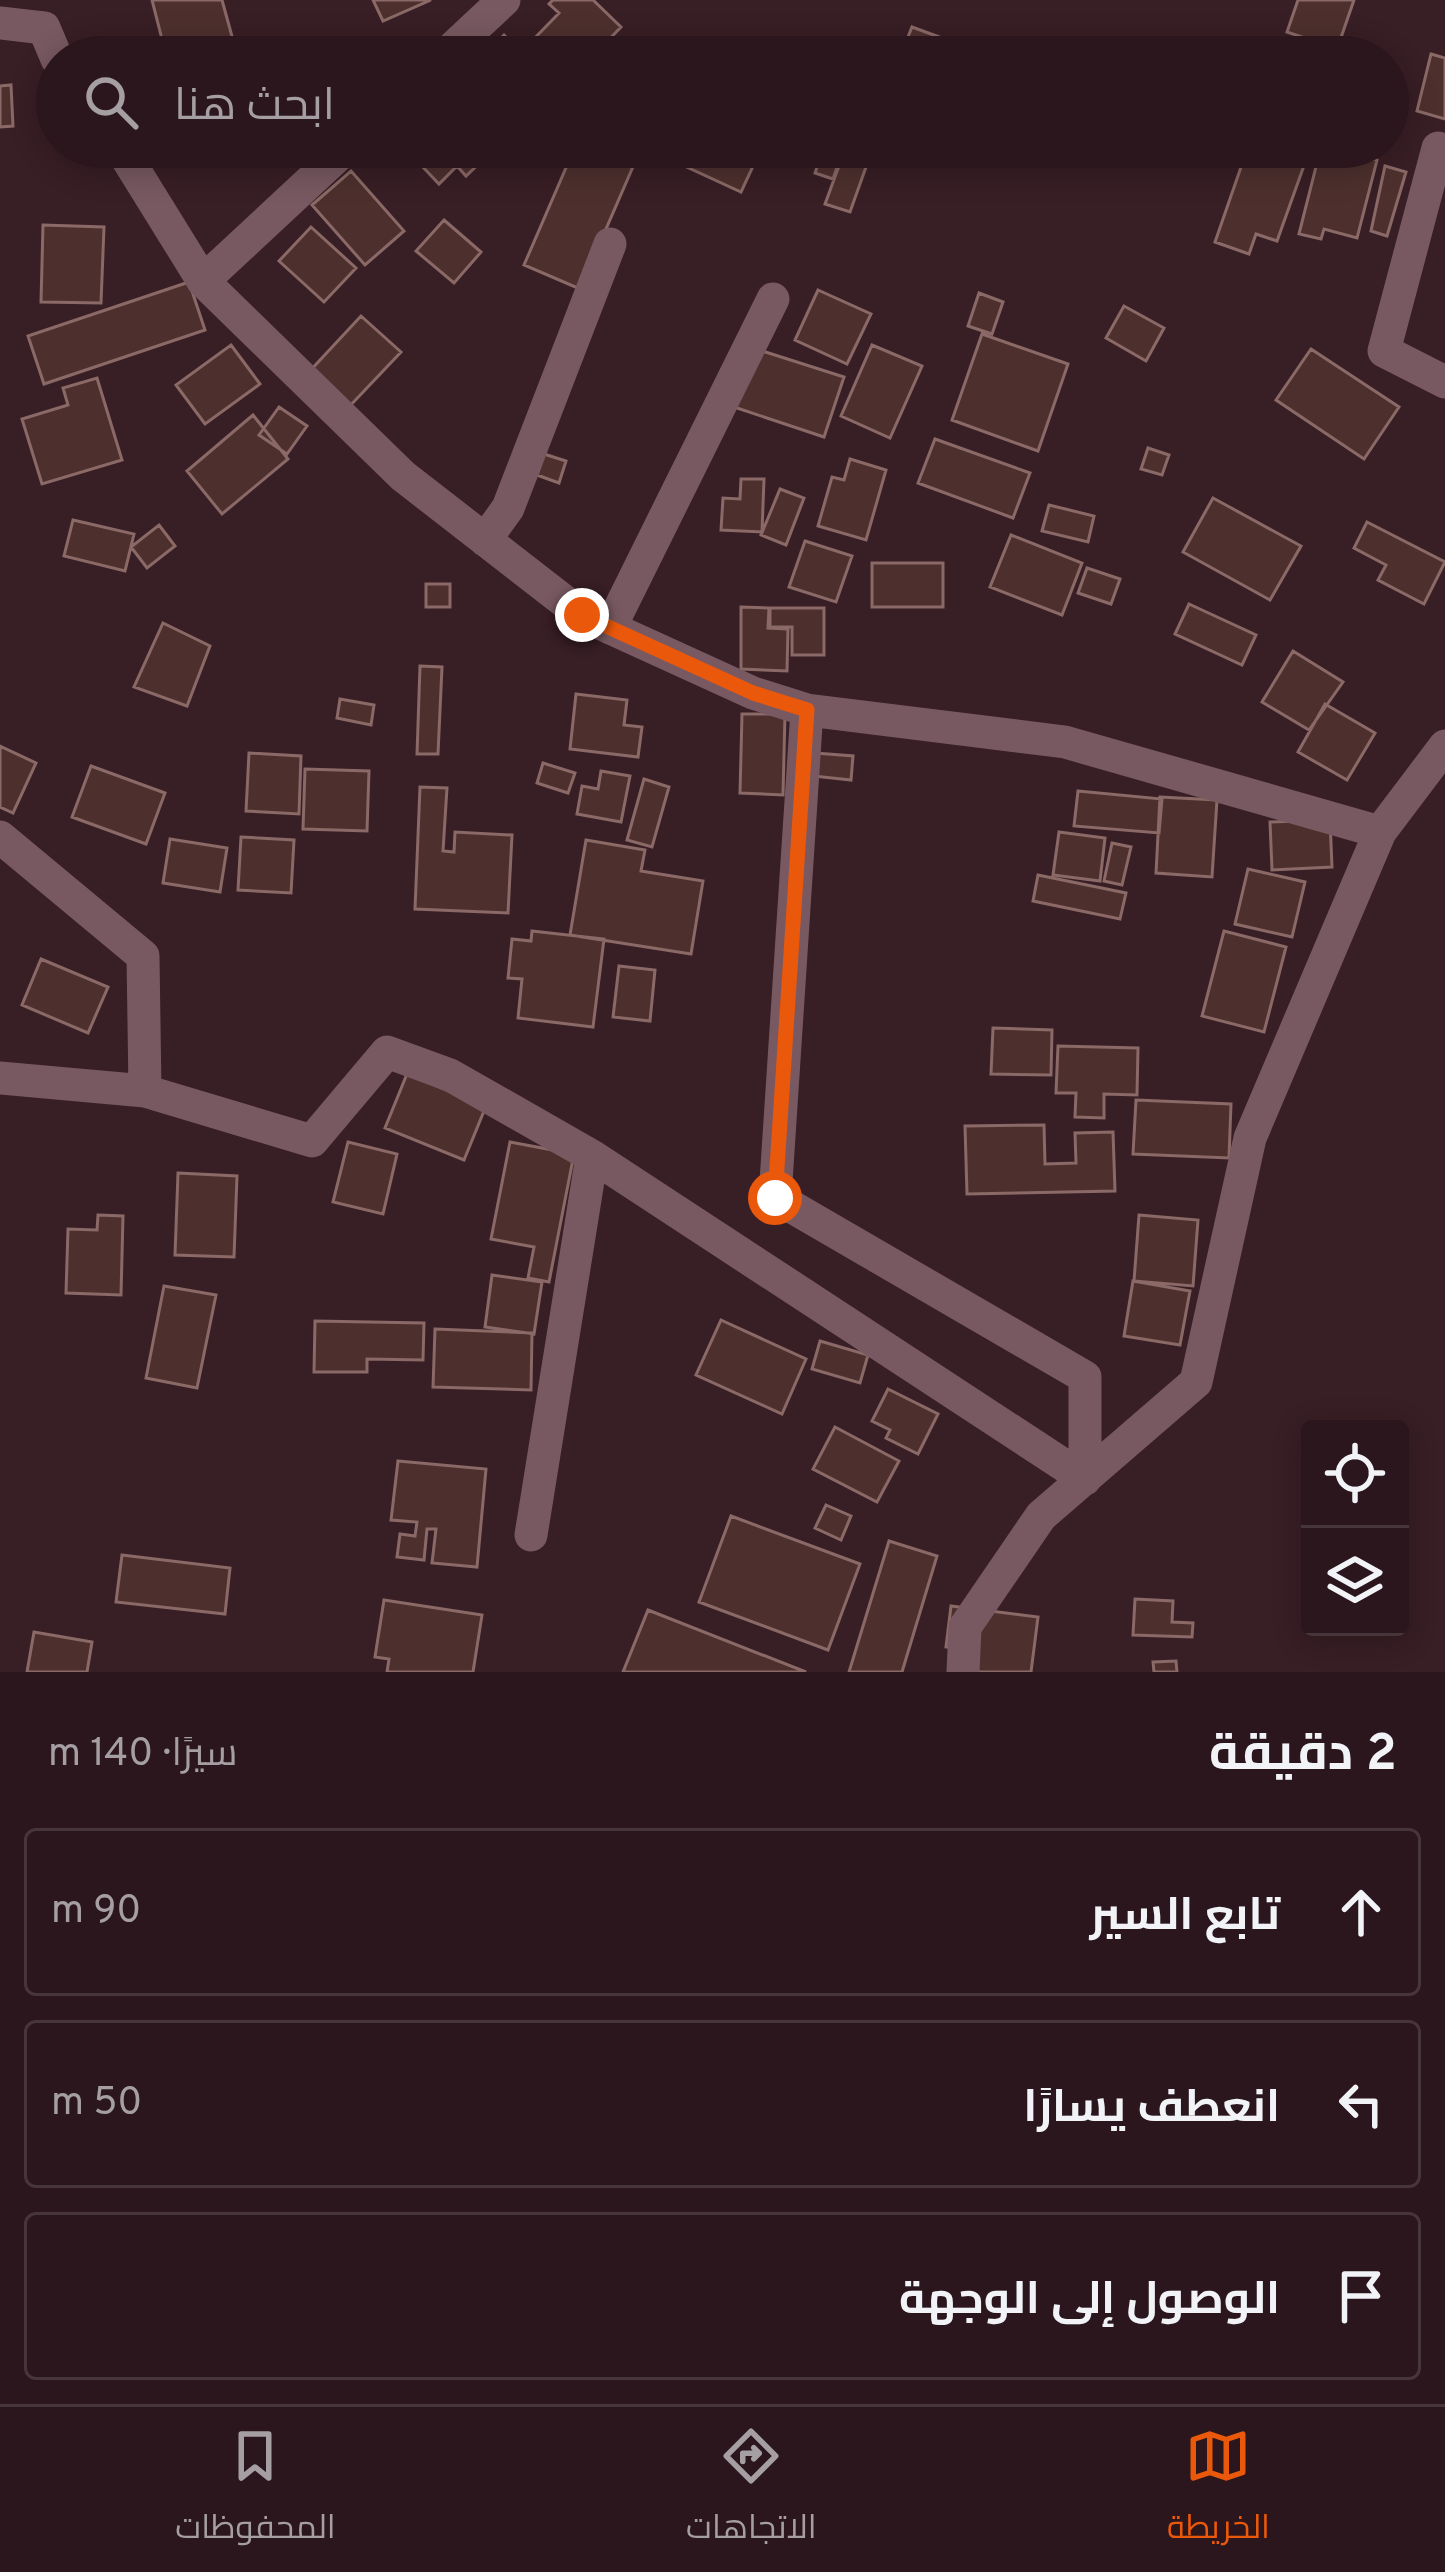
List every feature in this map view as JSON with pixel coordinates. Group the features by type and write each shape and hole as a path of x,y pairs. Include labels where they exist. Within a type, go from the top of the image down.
{"street":[{"path":"465,36 504,0"},
{"path":"0,23 44,28 47,36"},
{"path":"1438,148 1384,351 1445,382"},
{"path":"133,168 203,281 403,476 582,615 753,693 807,710 1065,742 1380,832"},
{"path":"203,281 324,168"},
{"path":"484,540 508,508 610,244"},
{"path":"610,628 773,299"},
{"path":"807,710 775,1198 1084,1377 1085,1479"},
{"path":"963,1672 965,1627 1041,1516 1196,1382 1250,1138 1380,832 1445,746"},
{"path":"0,837 143,956 145,1091"},
{"path":"0,1078 145,1091 313,1141 387,1052 450,1076 592,1156 1085,1479"},
{"path":"531,1535 592,1156"}],"building":[{"path":"152,0 222,0 232,36 161,36"},
{"path":"373,0 431,0 383,21"},
{"path":"553,0 593,0 621,27 612,36 537,36 559,13 549,4"},
{"path":"1298,0 1354,0 1342,36 1287,32"},
{"path":"912,27 936,36 908,36"},
{"path":"1431,54 1445,58 1445,119 1417,111"},
{"path":"11,85 13,126 0,127 0,86"},
{"path":"424,168 455,168 439,184"},
{"path":"566,168 632,168 580,289 524,265"},
{"path":"689,168 752,168 741,192"},
{"path":"817,168 837,168 833,179 815,173"},
{"path":"838,168 866,168 850,212 825,204"},
{"path":"1241,168 1303,168 1277,241 1256,234 1249,254 1215,242"},
{"path":"1316,168 1375,168 1357,238 1324,229 1321,239 1299,234"},
{"path":"1385,168 1406,172 1387,236 1371,231"},
{"path":"351,171 404,231 365,265 312,205"},
{"path":"444,220 481,252 454,283 416,251"},
{"path":"43,225 104,227 101,303 41,302"},
{"path":"311,227 356,268 324,302 279,261"},
{"path":"189,282 205,330 44,384 28,336"},
{"path":"818,290 871,314 847,364 795,340"},
{"path":"979,293 1003,302 992,334 968,326"},
{"path":"1124,306 1164,328 1146,361 1106,338"},
{"path":"361,316 401,352 347,409 308,373"},
{"path":"982,334 1068,364 1038,451 952,420"},
{"path":"231,345 260,384 205,424 176,385"},
{"path":"872,345 922,366 890,438 841,416"},
{"path":"753,348 844,377 824,437 734,407"},
{"path":"1311,349 1399,407 1364,459 1276,400"},
{"path":"97,378 122,460 42,484 22,419 68,405 63,388"},
{"path":"279,407 307,426 287,454 259,435"},
{"path":"253,415 288,459 222,514 187,471"},
{"path":"935,439 1030,473 1013,518 918,483"},
{"path":"1148,448 1169,455 1162,475 1141,469"},
{"path":"544,454 566,461 559,483 537,475"},
{"path":"850,459 886,470 866,540 818,526 832,477 844,480"},
{"path":"741,479 764,479 762,532 721,530 723,498 740,499"},
{"path":"780,489 804,498 786,545 761,535"},
{"path":"1213,498 1301,546 1270,600 1183,552"},
{"path":"1049,505 1094,516 1088,542 1042,531"},
{"path":"73,520 134,534 125,571 64,556"},
{"path":"1367,522 1445,562 1424,604 1378,580 1386,565 1354,548"},
{"path":"159,525 175,546 147,568 131,547"},
{"path":"1011,535 1082,563 1062,615 990,587"},
{"path":"805,541 852,556 836,602 789,587"},
{"path":"872,563 943,563 943,607 872,607"},
{"path":"1087,568 1120,579 1111,604 1078,593"},
{"path":"426,584 450,584 450,607 426,607"},
{"path":"1189,604 1256,635 1242,665 1175,634"},
{"path":"741,607 769,608 768,628 788,629 787,671 741,669"},
{"path":"770,608 824,608 824,655 792,655 792,627 770,627"},
{"path":"163,623 210,646 187,706 134,687"},
{"path":"1293,651 1343,682 1309,730 1262,702"},
{"path":"420,666 442,667 438,754 417,754"},
{"path":"576,694 627,700 624,725 642,727 638,757 570,749"},
{"path":"340,699 374,705 371,725 337,718"},
{"path":"1325,704 1375,733 1347,780 1298,752"},
{"path":"742,714 785,714 783,795 740,793"},
{"path":"0,746 36,763 13,813 0,807"},
{"path":"249,753 301,756 299,814 246,811"},
{"path":"815,753 853,756 851,780 813,776"},
{"path":"543,763 575,773 568,793 537,783"},
{"path":"91,766 165,793 146,844 72,817"},
{"path":"305,769 369,771 367,831 303,829"},
{"path":"601,771 630,776 621,822 577,814 582,786 598,789"},
{"path":"644,779 669,787 652,847 627,840"},
{"path":"420,787 447,788 443,851 454,852 455,832 512,835 508,913 415,909"},
{"path":"1078,791 1162,799 1159,833 1074,826"},
{"path":"1160,797 1217,800 1212,877 1156,873"},
{"path":"1330,820 1332,867 1272,870 1270,822"},
{"path":"1059,832 1105,838 1100,881 1053,875"},
{"path":"241,837 294,840 291,893 238,890"},
{"path":"170,839 227,848 220,892 163,883"},
{"path":"586,840 645,850 641,871 703,881 691,954 570,935"},
{"path":"1112,843 1131,847 1122,885 1104,881"},
{"path":"1248,869 1305,882 1292,937 1235,924"},
{"path":"1038,875 1126,893 1120,919 1033,901"},
{"path":"532,931 604,939 593,1027 518,1018 522,979 508,978 512,939 531,941"},
{"path":"1224,931 1286,947 1264,1032 1202,1016"},
{"path":"41,959 108,987 88,1033 22,1005"},
{"path":"619,966 655,970 650,1021 613,1017"},
{"path":"993,1028 1052,1030 1051,1075 991,1074"},
{"path":"1058,1046 1138,1048 1137,1095 1104,1094 1104,1118 1075,1117 1076,1093 1056,1093"},
{"path":"407,1074 486,1106 464,1160 385,1128"},
{"path":"1136,1100 1231,1104 1229,1158 1133,1154"},
{"path":"1044,1125 1045,1164 1076,1163 1075,1133 1113,1132 1115,1191 967,1194 965,1126"},
{"path":"348,1142 397,1154 383,1214 333,1202"},
{"path":"510,1142 574,1154 549,1282 528,1278 534,1247 491,1239"},
{"path":"178,1173 237,1176 234,1257 175,1255"},
{"path":"98,1215 123,1216 121,1295 66,1293 68,1229 97,1230"},
{"path":"1139,1215 1198,1220 1193,1286 1134,1281"},
{"path":"492,1275 542,1282 534,1334 485,1327"},
{"path":"1133,1281 1190,1291 1180,1345 1124,1336"},
{"path":"164,1286 216,1295 197,1388 146,1378"},
{"path":"721,1320 806,1359 782,1414 696,1375"},
{"path":"315,1321 424,1323 423,1360 367,1359 367,1372 314,1372"},
{"path":"435,1329 532,1333 531,1390 433,1387"},
{"path":"820,1341 868,1355 860,1383 812,1369"},
{"path":"888,1389 938,1414 918,1454 886,1438 890,1430 872,1421"},
{"path":"835,1427 899,1461 877,1502 813,1469"},
{"path":"398,1461 486,1469 477,1567 432,1563 436,1529 427,1529 424,1560 397,1557 400,1534 415,1536 417,1522 391,1520"},
{"path":"826,1505 851,1516 841,1540 815,1528"},
{"path":"731,1516 860,1564 828,1650 699,1602"},
{"path":"889,1541 937,1556 902,1672 849,1672"},
{"path":"122,1555 230,1568 225,1614 116,1602"},
{"path":"1135,1599 1173,1601 1172,1622 1193,1623 1192,1637 1133,1635"},
{"path":"384,1600 482,1615 473,1672 387,1672 389,1659 375,1657"},
{"path":"951,1606 1038,1617 1031,1672 960,1672 963,1649 946,1647"},
{"path":"648,1610 806,1672 623,1672"},
{"path":"34,1632 92,1642 87,1672 27,1672"},
{"path":"1176,1661 1177,1672 1154,1672 1153,1662"}],"route":[{"path":"582,615 753,693 807,710 775,1198"}]}
